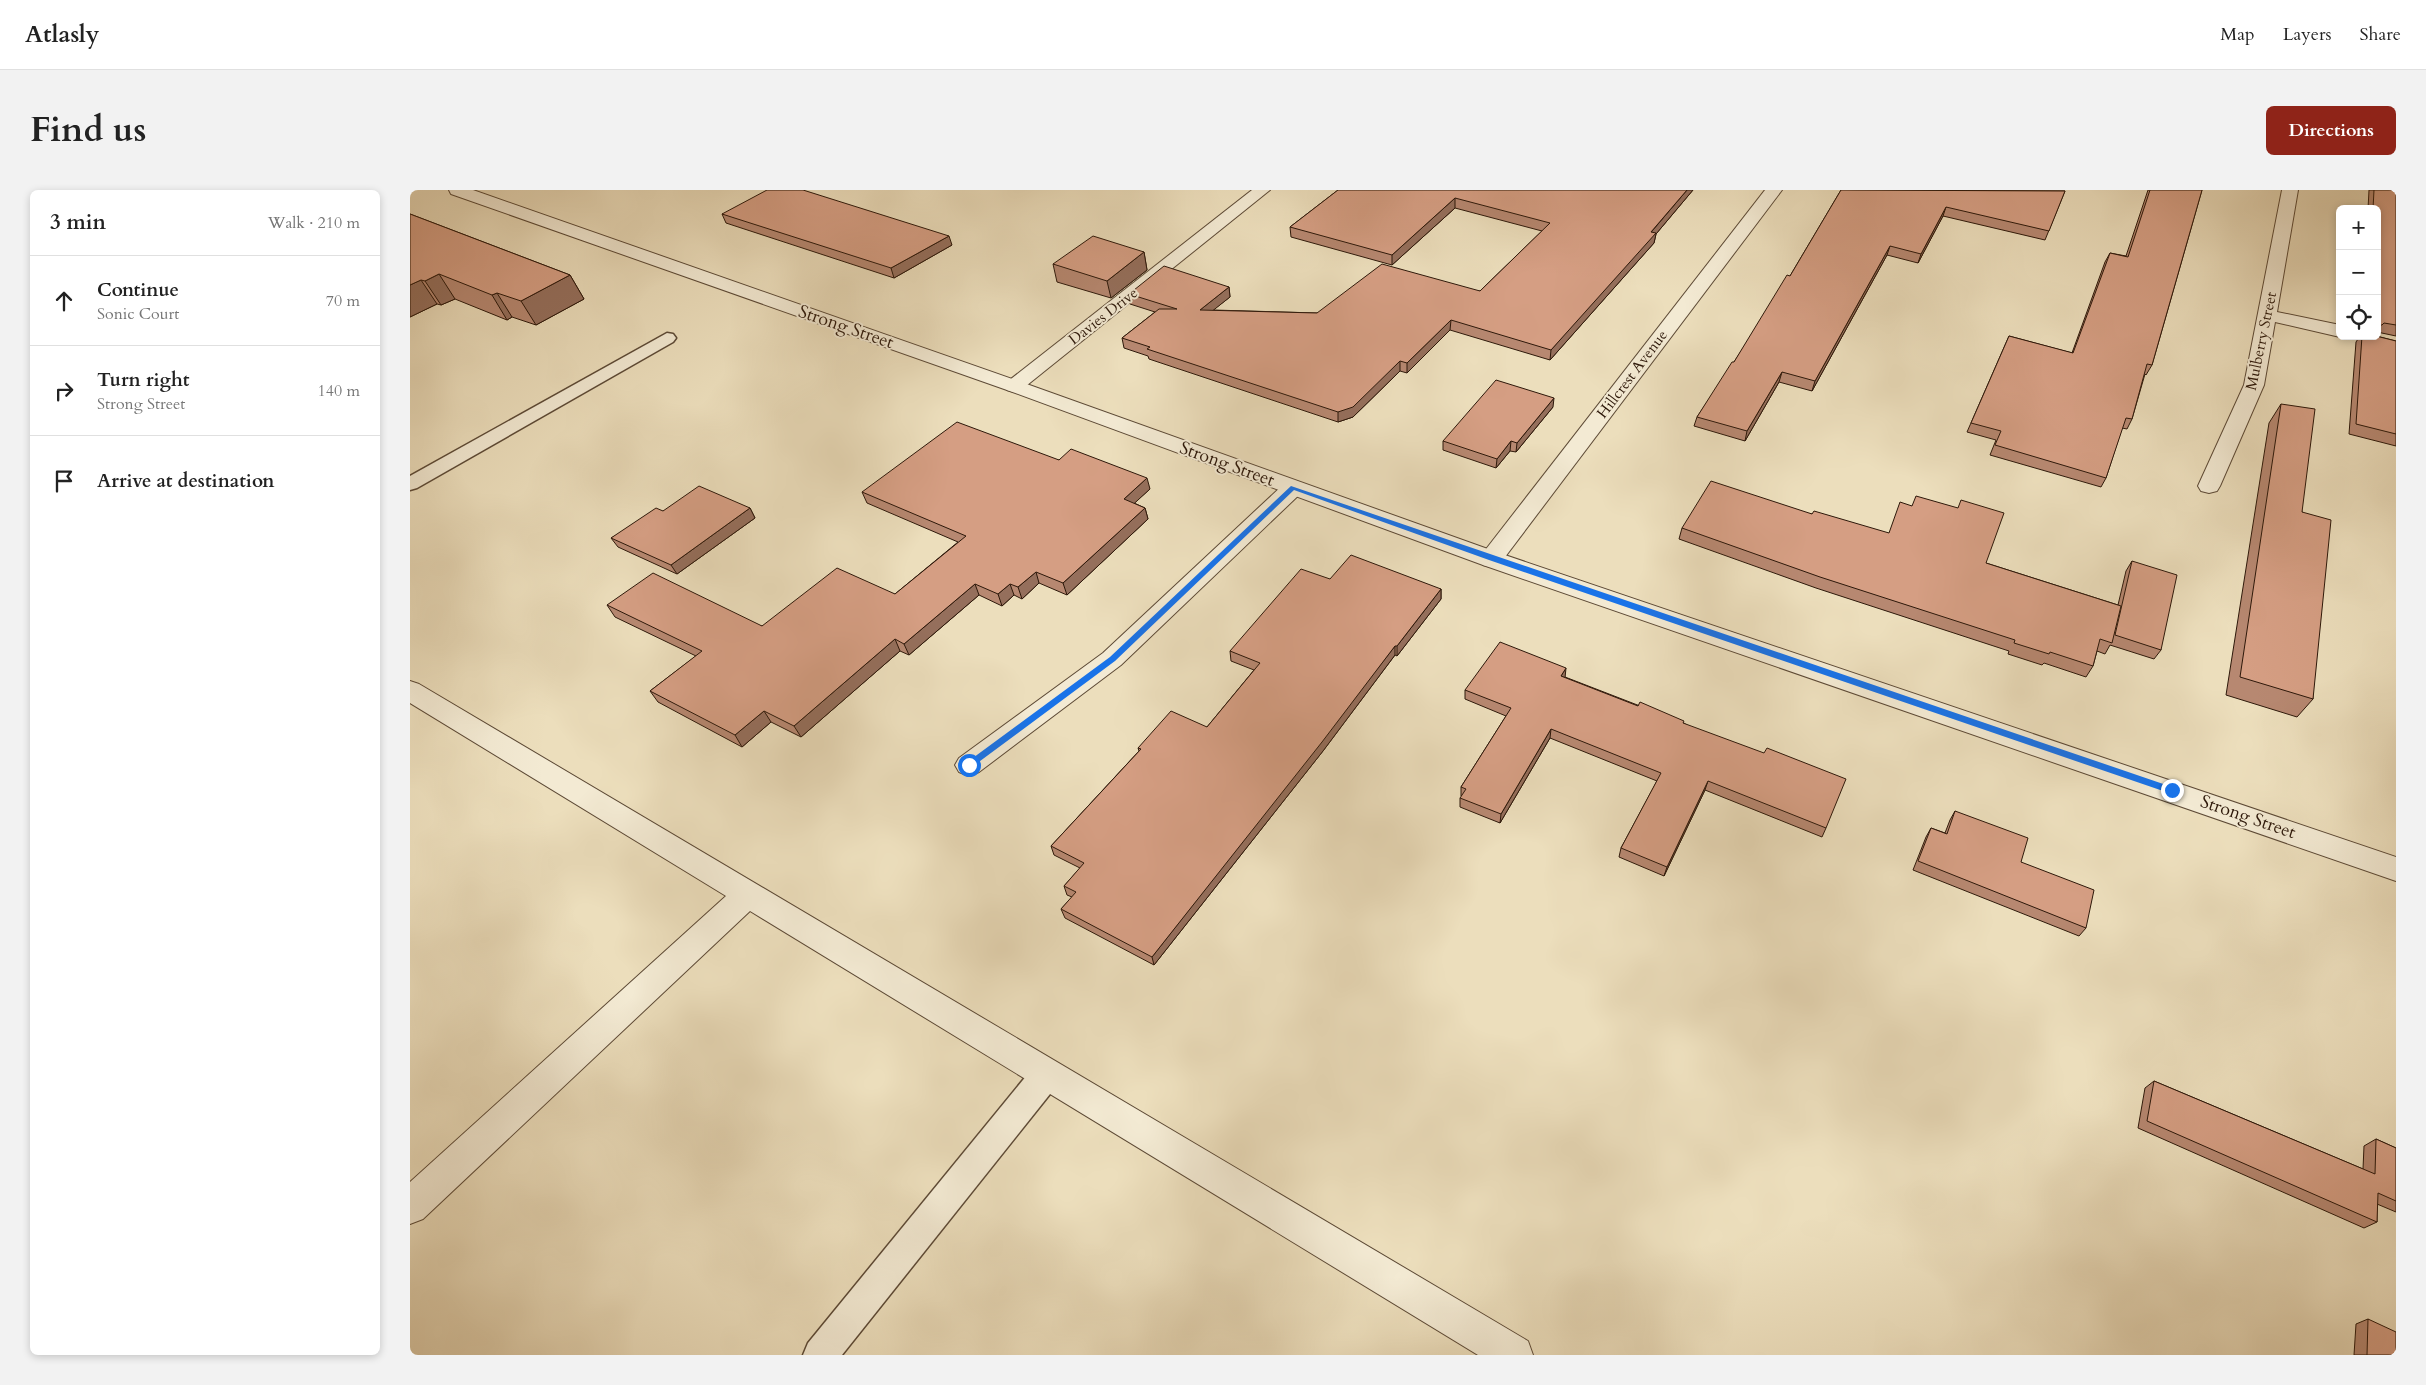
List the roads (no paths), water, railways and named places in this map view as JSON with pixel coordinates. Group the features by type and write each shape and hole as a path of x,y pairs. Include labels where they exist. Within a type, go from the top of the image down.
{"street":[{"name":"Strong Street","path":"457,190 1014,386 1491,559 2172,790 2396,870"},
{"name":"Davies Drive","path":"1014,386 1262,190"},
{"name":"Hillcrest Avenue","path":"1491,559 1774,190"},
{"name":"Mulberry Street","path":"2209,486 2254,386 2290,190"},
{"path":"2267,314 2336,330"},
{"path":"969,765 1112,659 1293,488"},
{"path":"410,692 1514,1355"},
{"path":"410,1206 748,894"}],"lane":[{"path":"410,484 667,338"},
{"path":"820,1355 1047,1074"}]}
